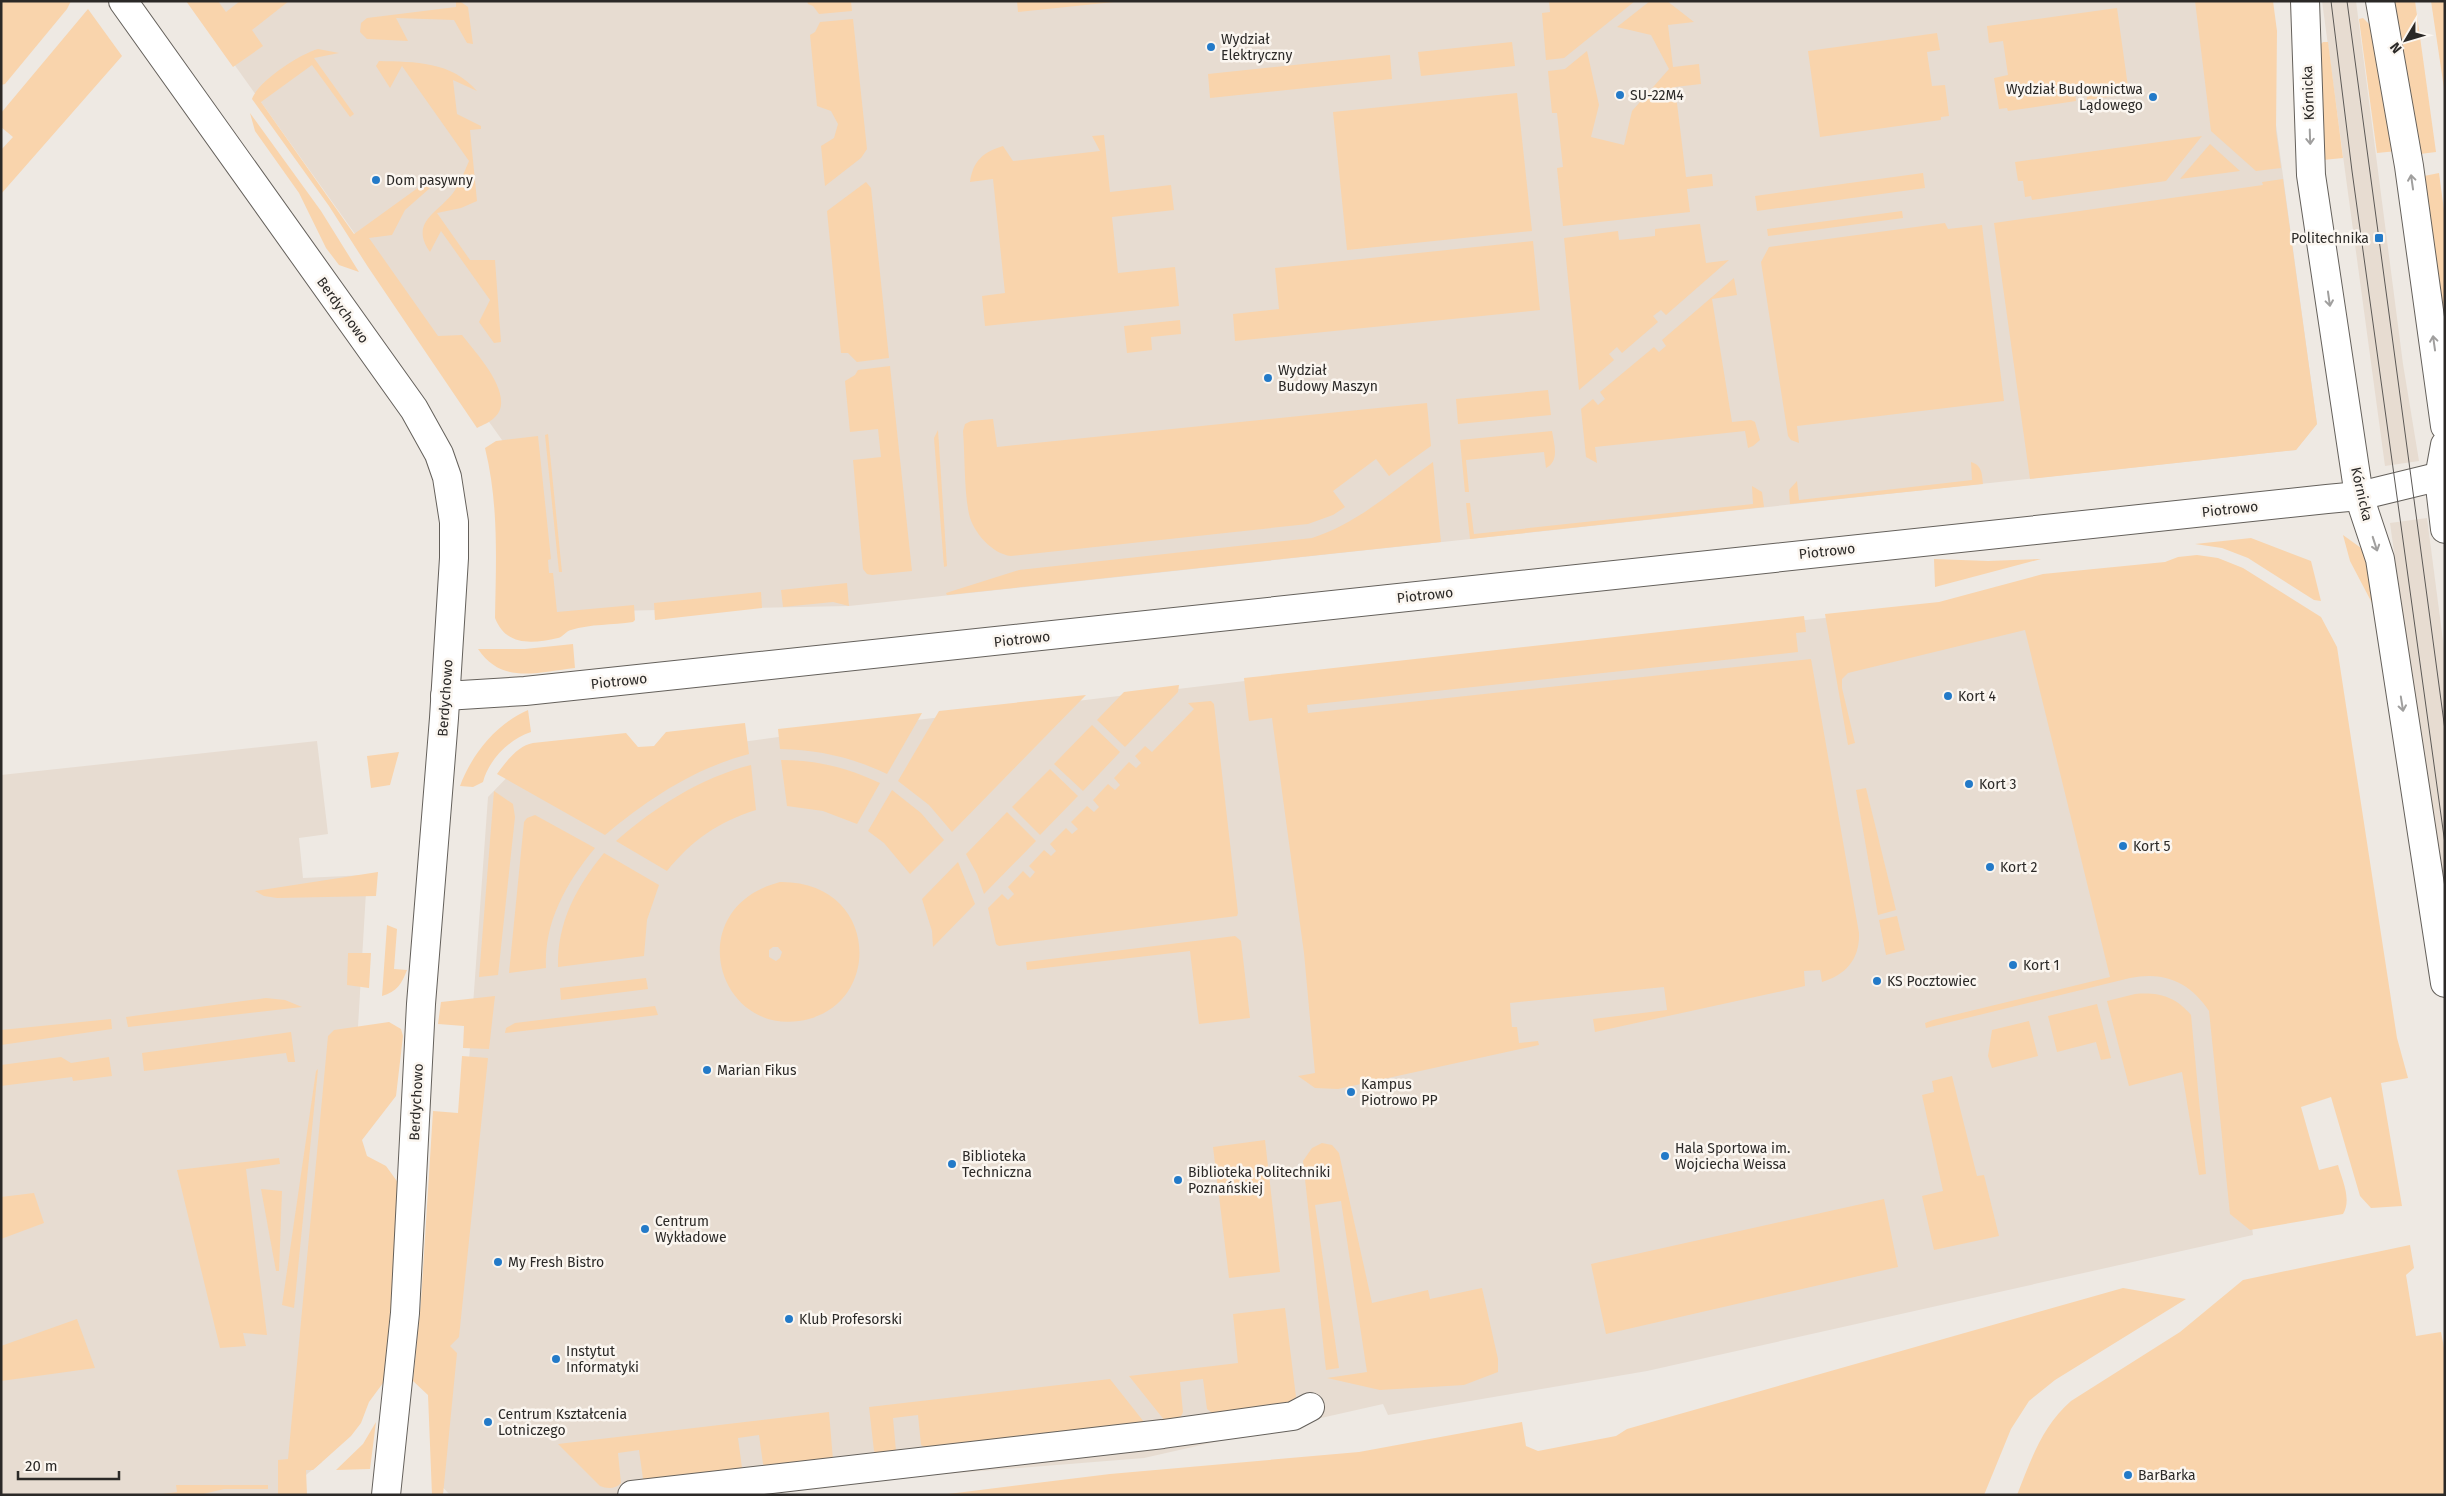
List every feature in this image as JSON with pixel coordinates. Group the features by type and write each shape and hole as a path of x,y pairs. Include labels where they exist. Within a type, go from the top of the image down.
{"street":[{"name":"Berdychowo","path":"123,1 408,401 439,454 451,495 454,522 445,696 421,1004 405,1313 386,1495"},
{"name":"Kórnicka","path":"2305,1 2311,175 2359,496 2380,559 2445,983"},
{"path":"2380,1 2409,166 2445,426"},
{"path":"2445,446 2442,477 2445,529"},
{"name":"Piotrowo","path":"445,696 534,690 2359,496 2442,477"},
{"path":"632,1495 1163,1434 1293,1416 1310,1407"}],"shaded area":[{"path":"1,1 71,1 67,9 5,84 1,85"},
{"path":"186,1 218,1 226,12 240,1 289,1 252,30 263,46 233,67"},
{"path":"189,1 2259,1 2317,424 2296,450 849,606 567,612 519,616 502,440"},
{"path":"807,1 851,1 852,11 819,14"},
{"path":"1017,1 1124,1 1018,12"},
{"path":"1549,1 1635,1 1564,58 1546,60 1542,13 1550,12"},
{"path":"1650,1 1667,1 1694,22 1668,25 1673,67 1699,64 1701,84 1675,87 1686,177 1712,174 1713,186 1687,189 1690,212 1563,226 1557,168 1563,167 1557,113 1552,113 1548,71 1565,69 1587,51 1599,105 1591,137 1624,145 1632,111 1669,69 1651,35 1617,27"},
{"path":"2195,1 2273,1 2277,31 2276,131 2281,168 2256,171 2211,131"},
{"path":"2322,1 2356,1 2403,364 2419,461 2385,466"},
{"path":"2389,1 2415,1 2436,152 2420,154"},
{"path":"2431,1 2445,1 2445,95"},
{"path":"456,2 461,2 468,7 473,44 467,43 454,20 396,18 408,41 367,39 360,32 361,23 367,18 456,7"},
{"path":"2117,8 2129,94 2087,100 2086,88 2075,90 2076,101 2008,111 2007,108 1999,109 1994,78 2008,75 2003,41 1989,43 1987,26"},
{"path":"88,9 122,56 1,194 1,150 13,137 1,127 1,113"},
{"path":"2363,18 2370,25 2397,151 2377,153 2359,19"},
{"path":"853,19 867,149 861,158 825,186 821,146 834,138 838,124 831,111 817,106 810,35 815,32 820,22"},
{"path":"1937,33 1940,50 1927,52 1932,86 1945,85 1949,116 1941,117 1941,120 1820,137 1808,51"},
{"path":"1512,42 1515,66 1421,76 1418,52"},
{"path":"2323,42 2328,42 2343,158 2323,160 2320,45"},
{"path":"318,49 339,53 314,58 354,114 350,117 312,65 261,102 354,234 426,182 430,188 405,210 392,235 369,238 438,336 462,335 492,375 501,399 500,409 494,418 477,428 329,206 252,99 262,84 281,69 301,56"},
{"path":"1390,55 1392,79 1210,98 1208,74"},
{"path":"379,61 432,65 456,74 477,91 453,80 457,114 481,126 481,129 470,130 477,201 461,208 437,213 470,260 495,260 501,342 494,343 479,322 490,300 441,231 430,252 424,242 424,225 447,200 460,182 469,161 402,66 390,88 376,66"},
{"path":"1517,93 1532,231 1347,250 1333,112"},
{"path":"250,113 321,211 359,272 339,265 326,248 299,193 255,131"},
{"path":"1104,135 1110,192 1171,185 1174,210 1112,217 1118,273 1175,267 1179,306 985,326 982,296 1005,293 993,179 970,182 976,163 985,154 1003,146 1013,161 1100,151 1092,136"},
{"path":"2202,136 2166,181 2032,200 2031,196 2025,197 2023,181 2018,181 2015,162"},
{"path":"2210,144 2240,171 2180,179"},
{"path":"1923,173 1925,188 1757,211 1755,196"},
{"path":"2439,173 2445,218 2445,332 2424,176"},
{"path":"2283,179 2317,424 2296,450 2030,479 1994,223 2263,185 2262,182"},
{"path":"866,182 871,188 889,358 857,362 848,353 841,353 827,211"},
{"path":"1902,211 1903,218 1768,236 1767,229"},
{"path":"1945,223 1948,229 1982,225 2004,401 1797,426 1799,443 1791,440 1788,436 1761,262 1769,247"},
{"path":"1700,224 1706,263 1729,260 1666,315 1661,310 1653,316 1658,322 1622,353 1617,347 1609,354 1614,360 1579,390 1564,238 1618,231 1619,240 1655,236 1655,229"},
{"path":"1533,241 1540,310 1235,341 1233,314 1279,309 1275,268"},
{"path":"1734,278 1737,295 1712,299 1732,422 1751,420 1755,422 1760,440 1748,448 1745,431 1595,447 1597,463 1586,457 1581,409 1593,399 1598,405 1605,399 1600,392 1654,347 1659,352 1666,346 1662,340"},
{"path":"1180,320 1181,334 1151,337 1152,350 1127,353 1124,326"},
{"path":"890,366 912,571 872,575 867,574 863,569 853,460 881,457 878,429 850,432 845,381 855,375 858,370"},
{"path":"1548,390 1551,415 1458,424 1456,399"},
{"path":"1427,403 1431,446 1389,476 1376,459 1333,491 1345,507 1333,515 1308,524 1011,556 997,551 984,541 971,521 969,514 965,484 963,431 965,424 971,421 993,419 997,447"},
{"path":"938,430 947,566 944,567 934,438"},
{"path":"1552,431 1555,457 1546,468 1544,452 1466,460 1469,492 1465,492 1460,440"},
{"path":"548,434 562,572 559,572 545,435"},
{"path":"538,436 551,559 548,560 549,573 553,573 557,612 634,605 635,620 633,622 578,628 558,638 529,642 520,641 506,634 495,618 495,512 485,448 496,441"},
{"path":"1433,462 1441,542 947,595 946,593 1019,570 1312,538 1329,532 1360,515"},
{"path":"1971,462 1977,465 1982,473 1983,484 1790,504 1789,490 1797,481 1799,500 1972,480"},
{"path":"1752,486 1762,492 1764,507 1470,539 1466,503 1470,503 1474,534 1753,504"},
{"path":"2427,518 2445,656 2445,918 2390,523"},
{"path":"2343,535 2361,548 2368,558 2380,628 2372,603 2350,561"},
{"path":"2251,538 2311,561 2321,601 2314,600 2248,558 2222,548 2195,544"},
{"path":"2197,555 2218,558 2243,568 2321,617 2337,647 2397,1038 2408,1078 2381,1083 2402,1206 2371,1208 2360,1196 2331,1097 2301,1107 2319,1170 2338,1165 2344,1183 2347,1202 2343,1214 2250,1230 2230,1214 2209,1011 2193,993 2175,981 2154,976 2130,978 1926,1028 1925,1023 1933,1020 2110,977 2025,630 1848,673 1842,679 1842,688 1855,743 1848,745 1825,614 1939,602 2043,574 2165,562 2178,557"},
{"path":"1934,559 1988,561 2041,559 1935,587"},
{"path":"847,583 849,606 833,602 783,607 781,590"},
{"name":"Kampus Piotrowo PP","path":"2169,583 2253,1235 1647,1371 1388,1415 1383,1404 1144,1458 681,1495 450,1495 436,1480 452,1297 488,797 516,768 646,755 815,732 1482,653"},
{"path":"761,592 762,608 655,620 654,603"},
{"path":"1804,616 1806,632 1796,633 1798,652 1307,705 1308,713 1811,659 1859,933 1857,951 1850,965 1845,970 1831,979 1822,982 1820,970 1804,971 1805,986 1595,1032 1593,1019 1667,1010 1664,987 1510,1003 1512,1027 1517,1027 1519,1043 1538,1041 1539,1045 1338,1089 1315,1088 1298,1076 1315,1073 1304,953 1272,718 1249,721 1244,678"},
{"path":"573,644 575,668 522,674 498,668 478,649 525,649"},
{"path":"1179,685 1178,692 1125,747 1097,720 1124,692"},
{"path":"1086,695 952,832 929,805 898,781 939,711"},
{"path":"1211,701 1214,704 1237,916 999,946 996,944 988,908 1002,894 1008,900 1014,894 1008,887 1023,871 1030,878 1035,872 1029,866 1044,850 1051,856 1056,851 1050,844 1066,828 1072,834 1078,829 1071,822 1087,806 1094,812 1099,807 1093,800 1108,784 1115,790 1120,785 1114,778 1129,762 1136,768 1141,763 1135,756 1145,746 1152,752 1194,709 1188,703"},
{"path":"528,710 531,732 507,745 490,766 483,782 473,787 460,786 471,763 487,741 506,723"},
{"path":"922,713 887,774 848,759 808,751 780,749 778,729"},
{"path":"745,723 749,754 691,776 673,786 638,809 605,835 497,774 517,751 533,743 626,733 638,747 654,746 666,732"},
{"path":"1092,725 1120,752 1083,791 1054,764"},
{"path":"317,741 328,834 299,838 303,878 367,875 349,1178 322,1462 281,1495 1,1495 1,775"},
{"path":"399,752 390,785 371,788 367,756"},
{"path":"781,760 820,763 856,773 880,783 857,824 823,811 787,806"},
{"path":"751,765 756,810 730,820 707,833 686,850 667,871 616,841 662,805 679,795 714,778"},
{"path":"1050,769 1078,796 1040,835 1012,807"},
{"path":"1866,788 1896,910 1878,915 1856,790"},
{"path":"892,790 921,813 944,840 910,874 884,843 868,831"},
{"path":"494,791 513,804 515,817 498,975 479,977"},
{"path":"1007,812 1036,841 984,894 977,874 966,854"},
{"path":"535,815 595,848 566,889 559,904 549,935 546,951 546,968 509,973 524,822 527,818"},
{"path":"604,853 659,885 647,920 644,956 558,967 561,935 570,906 585,879"},
{"path":"958,862 975,904 933,947 932,931 922,899"},
{"path":"378,872 376,896 277,898 264,896 255,891"},
{"path":"780,882 813,887 838,902 853,922 859,947 857,971 846,994 827,1012 799,1021 770,1020 747,1008 730,989 721,966 721,941 730,916 749,896","holes":["773,947 778,947 782,952 780,958 776,961 769,957 769,950"]},
{"path":"1897,916 1905,950 1886,955 1879,920"},
{"path":"387,925 397,929 394,969 407,970 398,986 392,992 382,996"},
{"path":"1235,936 1241,941 1250,1018 1199,1024 1190,951 1027,970 1026,962"},
{"path":"348,953 371,953 369,988 347,985"},
{"path":"646,978 648,989 561,1000 560,988"},
{"path":"2135,994 2159,995 2172,999 2191,1015 2206,1174 2199,1175 2182,1072 2129,1086 2107,1001"},
{"path":"495,996 489,1049 463,1048 464,1026 438,1024 441,1002"},
{"path":"266,998 285,1000 302,1007 128,1027 126,1017"},
{"path":"2097,1004 2111,1058 2101,1060 2096,1042 2057,1052 2048,1016"},
{"path":"655,1006 658,1015 505,1033 506,1028 515,1023"},
{"path":"111,1019 112,1029 1,1045 1,1030"},
{"path":"2029,1021 2038,1056 1992,1068 1988,1056 1992,1030"},
{"path":"389,1022 401,1029 403,1036 396,1096 362,1140 367,1156 386,1166 399,1184 390,1337 383,1383 369,1402 361,1423 351,1436 313,1470 306,1470 307,1495 278,1495 278,1460 288,1459 328,1036 334,1030"},
{"path":"291,1032 295,1062 288,1062 286,1053 144,1071 142,1053"},
{"path":"462,1056 488,1058 459,1337 450,1346 457,1353 443,1495 432,1495 428,1395 413,1381 421,1301 433,1111 458,1113"},
{"path":"61,1057 71,1063 109,1057 112,1076 73,1081 72,1077 1,1086 1,1065"},
{"path":"318,1069 294,1308 282,1305 316,1071"},
{"path":"1952,1076 1977,1176 1984,1175 1999,1236 1934,1250 1922,1196 1943,1191 1922,1095 1934,1092 1932,1081"},
{"path":"1265,1140 1280,1272 1229,1278 1213,1147"},
{"path":"1322,1143 1332,1145 1339,1153 1372,1303 1428,1290 1430,1299 1482,1288 1498,1359 1498,1372 1464,1385 1380,1390 1327,1378 1367,1372 1341,1201 1315,1205 1339,1368 1326,1370 1303,1161 1312,1148"},
{"path":"279,1158 280,1164 246,1169 267,1335 243,1333 246,1346 220,1348 177,1170"},
{"path":"261,1189 282,1191 279,1271 276,1271"},
{"path":"34,1193 44,1223 1,1239 1,1197"},
{"path":"1884,1199 1898,1267 1606,1334 1591,1264"},
{"path":"2410,1245 2414,1268 2406,1275 2416,1336 2441,1332 2445,1353 2445,1495 2017,1495 2038,1444 2052,1421 2071,1401 2180,1332 2243,1280"},
{"path":"2123,1288 2186,1299 2055,1380 2029,1401 2011,1429 1984,1495 940,1495 1110,1474 1359,1452 1522,1422 1526,1446 1538,1451 1616,1436 1627,1429"},
{"path":"1285,1308 1296,1397 1287,1404 1215,1415 1207,1409 1203,1379 1180,1382 1182,1415 1178,1419 1165,1421 1129,1376 1238,1363 1233,1314"},
{"path":"77,1319 95,1368 1,1381 1,1346"},
{"path":"1110,1379 1144,1422 1140,1425 926,1448 921,1445 918,1415 893,1418 896,1451 877,1454 874,1451 869,1407"},
{"path":"829,1412 833,1460 766,1468 763,1464 759,1435 738,1438 742,1468 740,1471 647,1482 643,1479 639,1450 618,1453 621,1483 611,1488 600,1486 558,1444"},
{"path":"376,1422 370,1469 336,1470 363,1444"},
{"path":"176,1485 268,1485 268,1489 224,1489 199,1495 155,1495 177,1492"}],"tram line":[{"path":"2331,1 2352,171 2445,844"},
{"path":"2347,1 2445,730"}],"place":[{"name":"Wydział Elektryczny","path":"1211,47"},
{"name":"SU-22M4","path":"1620,95"},
{"name":"Wydział Budownictwa Lądowego","path":"2153,97"},
{"name":"Dom pasywny","path":"376,180"},
{"name":"Politechnika","path":"2379,238"},
{"name":"Wydział Budowy Maszyn","path":"1268,378"},
{"name":"Kort 4","path":"1948,696"},
{"name":"Kort 3","path":"1969,784"},
{"name":"Kort 5","path":"2123,846"},
{"name":"Kort 2","path":"1990,867"},
{"name":"Kort 1","path":"2013,965"},
{"name":"KS Pocztowiec","path":"1877,981"},
{"name":"Marian Fikus","path":"707,1070"},
{"name":"Kampus Piotrowo PP","path":"1351,1092"},
{"name":"Hala Sportowa im. Wojciecha Weissa","path":"1665,1156"},
{"name":"Biblioteka Techniczna","path":"952,1164"},
{"name":"Biblioteka Politechniki Poznańskiej","path":"1178,1180"},
{"name":"Centrum Wykładowe","path":"645,1229"},
{"name":"My Fresh Bistro","path":"498,1262"},
{"name":"Klub Profesorski","path":"789,1319"},
{"name":"Instytut Informatyki","path":"556,1359"},
{"name":"Centrum Kształcenia Lotniczego","path":"488,1422"},
{"name":"BarBarka","path":"2128,1475"}]}
